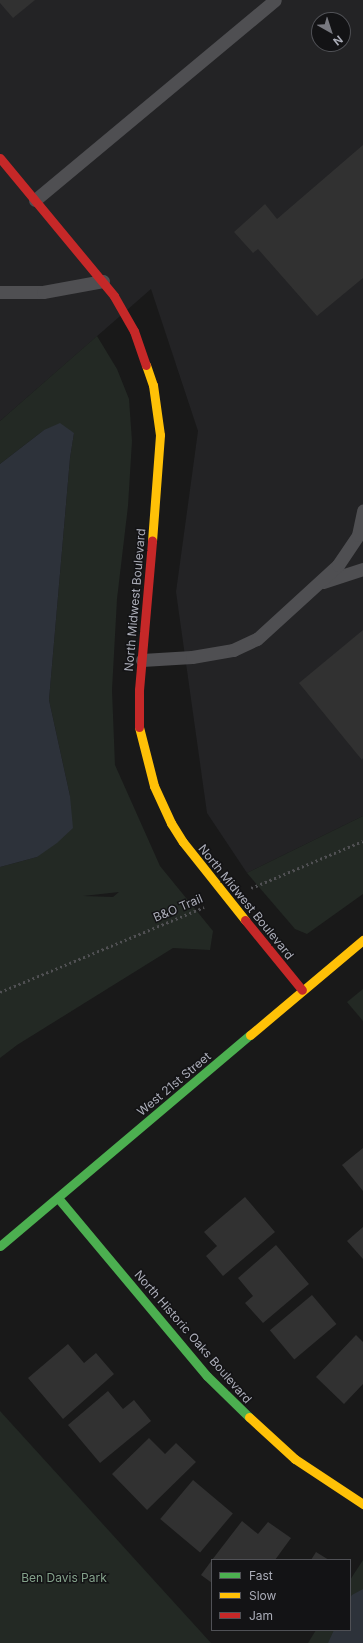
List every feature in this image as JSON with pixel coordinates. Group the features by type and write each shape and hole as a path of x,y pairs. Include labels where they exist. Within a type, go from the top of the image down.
{"street":[{"name":"North Midwest Boulevard","path":"0,158 103,281 119,304 134,331 142,350 154,390 159,421 158,478 139,690 139,726 154,786 176,832 227,898 302,990"},
{"name":"West 21st Street","path":"0,1246 363,940"},
{"name":"North Historic Oaks Boulevard","path":"58,1198 208,1376 235,1405 295,1459 363,1504"}],"lane":[{"path":"35,200 275,0"},
{"path":"1,295 43,292 103,281"},
{"path":"142,660 192,658 233,650 257,639 338,565 358,535 363,511"},
{"path":"318,584 363,569"}],"path":[{"name":"B&O Trail","path":"0,992 363,841"}],"shaded area":[{"path":"0,0 363,0 363,816 247,873 207,813 176,592 198,431 151,289 0,421"},
{"path":"60,423 74,433 70,458 49,700 70,796 73,828 57,843 37,857 0,867 0,464 44,430"},
{"path":"363,1589 363,1643 328,1643 334,1631 351,1631 352,1595"}],"green space":[{"path":"97,336 117,369 129,399 132,441 128,506 117,599 112,690 115,765 160,866 213,931 210,950 173,948 17,1045 0,1058 0,867 37,857 70,796 49,700 70,458 74,433 44,430 0,464 0,421","holes":["119,892 113,897 83,896"]},
{"path":"363,816 363,894 307,934 295,929 247,873"},
{"path":"363,989 363,1021 347,1002"},
{"name":"Ben Davis Park","path":"0,1411 211,1643 0,1643"},
{"path":"363,1560 363,1643 308,1643 315,1631 351,1631 351,1578"}],"building":[{"path":"0,0 35,0 13,18 0,3"},
{"path":"363,145 363,278 317,316 258,249 253,253 234,232 265,204 277,219"},
{"path":"363,630 363,758 362,760 299,683"},
{"path":"363,1148 363,1191 342,1165"},
{"path":"245,1197 275,1232 223,1276 206,1256 217,1246 204,1232"},
{"path":"363,1227 363,1259 347,1241"},
{"path":"276,1245 309,1284 263,1323 245,1303 253,1296 238,1278"},
{"path":"312,1295 336,1324 294,1359 270,1330"},
{"path":"356,1335 363,1342 363,1384 344,1404 316,1377"},
{"path":"68,1344 84,1363 96,1353 114,1374 63,1419 28,1378"},
{"path":"108,1391 123,1409 134,1400 151,1421 100,1463 68,1425"},
{"path":"149,1438 165,1454 176,1443 196,1462 147,1510 112,1474"},
{"path":"193,1480 233,1513 200,1552 160,1519"},
{"path":"242,1521 258,1534 268,1522 291,1538 276,1559 213,1559"},
{"path":"316,1552 327,1559 312,1559"},
{"path":"211,1561 211,1582 201,1575"}],"traffic: fast":[{"path":"0,1246 250,1035"},
{"path":"58,1198 207,1376 249,1417"}],"traffic: slow":[{"path":"146,365 153,385 160,435 152,541"},
{"path":"139,727 154,786 171,823 183,842 245,920"},
{"path":"250,1035 363,940"},
{"path":"249,1417 295,1459 363,1504"}],"traffic: jam":[{"path":"0,158 114,296 134,331 146,365"},
{"path":"139,727 139,690 152,541"},
{"path":"245,920 302,990"}]}
